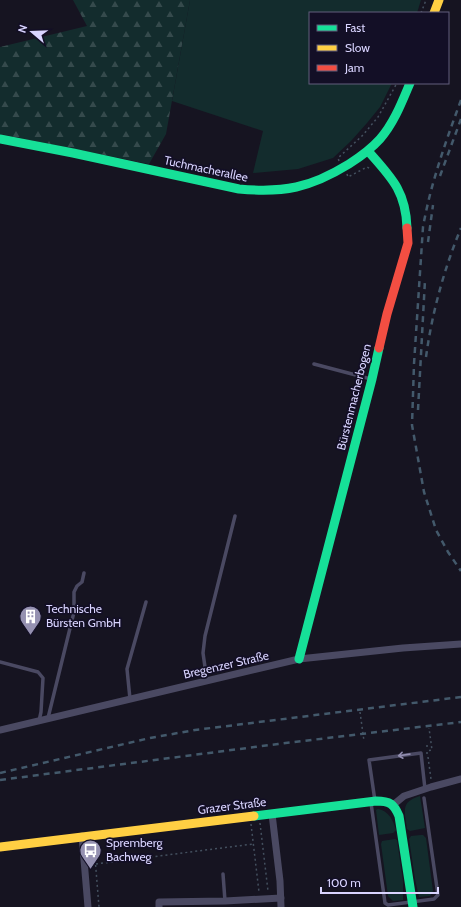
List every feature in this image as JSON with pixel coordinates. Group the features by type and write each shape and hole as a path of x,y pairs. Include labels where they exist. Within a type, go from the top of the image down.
{"street":[{"path":"434,12 438,0"},
{"name":"Tuchmacherallee","path":"0,139 73,153 239,189 279,190 302,186 320,180 337,172 368,151 383,136 396,116 410,84"},
{"name":"Bürstenmacherbogen","path":"299,659 372,379 387,314 408,243 407,215 402,199 395,183 368,151"},
{"name":"Bregenzer Straße","path":"0,730 299,659 403,648 461,644"},
{"path":"413,905 398,816 393,805 404,796 461,779"},
{"name":"Grazer Straße","path":"0,847 272,814 373,804 386,801 393,805"},
{"path":"272,814 281,907"},
{"path":"82,836 88,907"},
{"path":"159,907 159,902 225,901 269,897 281,898"}],"lane":[{"path":"314,364 372,379"},
{"path":"207,681 203,653 205,636 235,516"},
{"path":"48,718 74,612 74,592 76,586 82,582 84,573"},
{"path":"130,699 127,669 146,602"},
{"path":"0,662 38,672 43,678 39,721"},
{"path":"424,798 438,895 434,899 413,905 388,905 385,903 369,760 420,753 428,788"},
{"path":"223,874 225,901"}],"path":[{"path":"421,12 426,0"},
{"path":"374,170 367,167 348,177 338,158 363,135 378,117 396,84"},
{"path":"360,712 364,741"},
{"path":"428,788 427,751 432,750 429,728"},
{"path":"426,746 431,746"},
{"path":"251,823 260,895 269,897 260,823"},
{"path":"94,843 99,907"},
{"path":"96,864 253,844"}],"green space":[{"path":"73,0 190,0 166,134 149,164 0,134 0,47 87,26"},
{"path":"190,0 421,0 417,12 309,12 309,84 392,84 380,107 351,141 333,158 298,169 253,173 263,131 172,101"},
{"path":"420,796 425,828 410,831 407,829 405,813 406,805 412,799"},
{"path":"378,809 388,814 392,819 396,830 393,833 379,835 376,810"},
{"path":"423,835 426,838 433,891 430,896 419,897 409,839 411,836"},
{"path":"397,840 403,881 403,900 393,901 388,896 381,844 382,841"}],"railway":[{"path":"461,100 444,146 426,210 423,227 414,364 412,425 424,492 436,530 448,552 461,571"},
{"path":"440,176 461,119"},
{"path":"428,242 433,205"},
{"path":"426,357 439,291 461,228"},
{"path":"418,410 425,280"},
{"path":"0,773 150,738 195,730 461,697"},
{"path":"0,780 461,722"}],"traffic: fast":[{"path":"0,139 73,153 239,189 283,189 309,184 322,179 361,156 385,133 397,112 410,84"},
{"path":"368,151 396,185 404,204 407,228"},
{"path":"299,659 379,348"},
{"path":"254,816 376,801 391,804 399,816 413,907"}],"traffic: slow":[{"path":"434,12 439,0"},
{"path":"0,847 254,816"}],"traffic: jam":[{"path":"379,348 387,314 408,243 407,228"}],"place":[{"name":"Technische Bürsten GmbH","path":"30,636"},
{"name":"Spremberg Bachweg","path":"91,870"}]}
